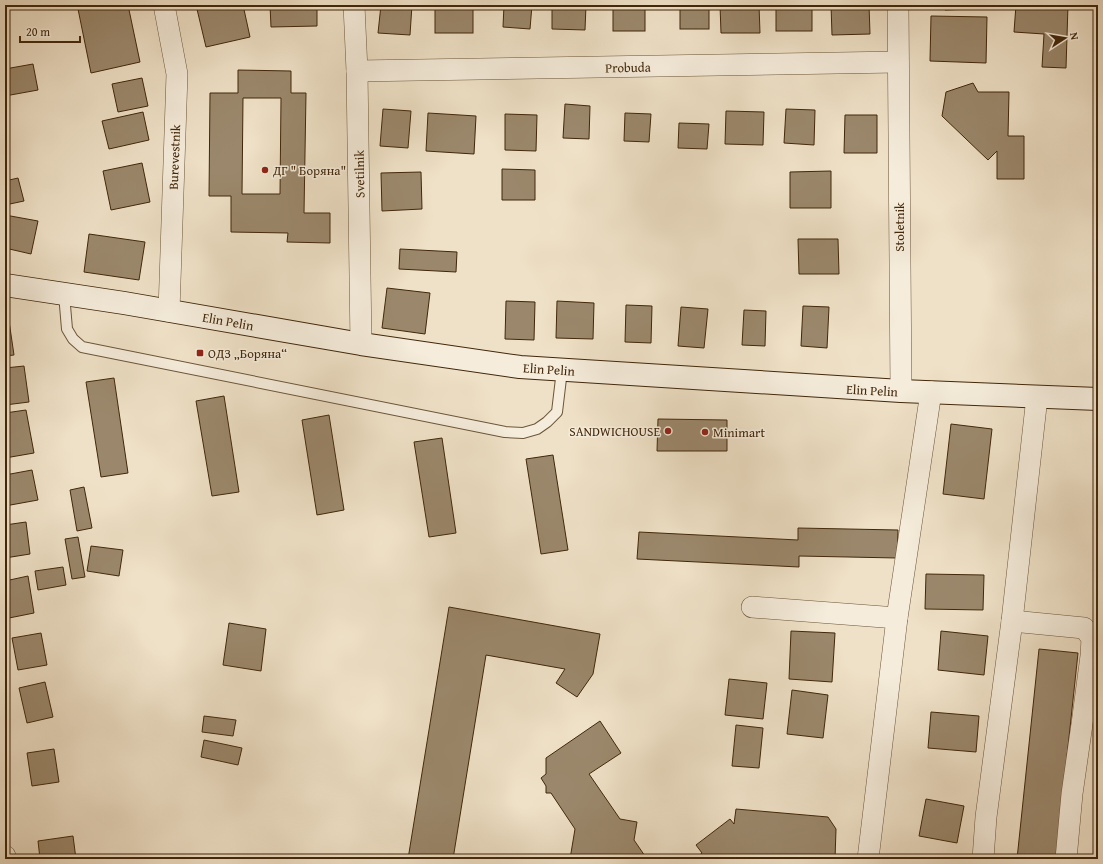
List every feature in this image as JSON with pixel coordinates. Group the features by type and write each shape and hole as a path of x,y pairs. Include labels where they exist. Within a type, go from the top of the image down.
{"street":[{"name":"Burevestnik","path":"164,5 177,74 169,310"},
{"name":"Svetilnik","path":"354,5 358,71 361,344"},
{"name":"Stoletnik","path":"898,5 900,391"},
{"name":"Probuda","path":"358,71 898,62"},
{"name":"Elin Pelin","path":"5,284 169,310 361,344 520,367 900,391 1098,399"},
{"path":"868,859 897,618 931,392"},
{"path":"983,859 986,818 1012,621 1038,397"},
{"path":"752,607 897,618"},
{"path":"1012,621 1084,628 1092,638 1091,656 1072,794 1066,859"}],"lane":[{"path":"64,294 67,329 73,339 82,347 505,432 523,433 537,429 557,412 562,370"}],"building":[{"path":"96,5 128,5 140,62 91,73 78,9"},
{"path":"196,5 243,5 250,37 206,47"},
{"path":"270,5 317,5 317,26 271,27"},
{"path":"381,5 412,5 410,35 378,33"},
{"path":"435,5 473,5 473,33 435,33"},
{"path":"504,5 532,5 530,29 503,27"},
{"path":"552,5 586,5 585,30 552,29"},
{"path":"613,5 645,5 645,31 613,31"},
{"path":"680,5 709,5 709,29 680,29"},
{"path":"720,5 759,5 760,33 721,33"},
{"path":"776,5 812,5 812,31 776,31"},
{"path":"831,5 869,5 870,34 832,35"},
{"path":"945,5 997,5 997,8 945,10"},
{"path":"1016,5 1068,5 1066,68 1042,67 1044,34 1014,32"},
{"path":"931,16 987,17 986,63 930,61"},
{"path":"33,64 38,90 5,96 5,69"},
{"path":"238,70 291,71 291,93 306,93 304,213 330,213 330,243 287,242 288,233 231,232 231,196 209,196 210,93 238,93","holes":["243,98 281,98 280,194 242,194"]},
{"path":"142,78 148,106 118,112 112,84"},
{"path":"973,83 978,92 1009,92 1008,136 1024,136 1024,179 997,179 997,151 988,160 942,116 946,92"},
{"path":"565,104 590,106 589,139 563,138"},
{"path":"383,109 411,111 408,148 380,146"},
{"path":"786,109 815,110 814,145 784,143"},
{"path":"726,111 764,112 763,145 725,144"},
{"path":"143,112 149,140 109,149 102,121"},
{"path":"428,113 476,116 474,154 426,151"},
{"path":"625,113 651,114 649,142 624,141"},
{"path":"505,114 537,115 536,151 505,150"},
{"path":"845,115 877,115 877,153 844,153"},
{"path":"679,123 709,124 707,149 678,148"},
{"path":"142,163 150,202 111,210 103,171"},
{"path":"502,169 535,170 535,200 502,200"},
{"path":"831,171 831,208 790,208 790,172"},
{"path":"421,172 422,209 382,211 381,173"},
{"path":"18,178 24,201 5,205 5,181"},
{"path":"5,215 38,221 31,254 5,248"},
{"path":"89,234 145,242 139,280 84,272"},
{"path":"798,239 838,239 839,274 799,274"},
{"path":"400,249 457,252 456,272 399,269"},
{"path":"387,288 430,293 425,334 382,328"},
{"path":"506,301 535,302 534,340 505,339"},
{"path":"557,301 594,303 593,339 556,338"},
{"path":"626,305 652,306 651,343 625,342"},
{"path":"803,306 829,307 827,348 801,346"},
{"path":"681,307 708,309 704,348 678,346"},
{"path":"744,310 766,311 765,346 742,345"},
{"path":"5,321 9,321 14,355 5,356"},
{"path":"24,366 29,402 5,405 5,368"},
{"path":"114,378 128,473 101,477 86,382"},
{"path":"224,396 239,492 212,496 196,401"},
{"path":"26,410 34,453 5,458 5,413"},
{"path":"329,415 344,510 317,515 302,420"},
{"path":"658,419 727,420 727,451 657,451"},
{"path":"951,424 992,429 984,499 943,494"},
{"path":"442,438 456,533 429,537 414,442"},
{"path":"553,455 568,550 541,554 526,459"},
{"path":"32,470 38,500 5,506 5,475"},
{"path":"84,487 92,528 77,531 70,490"},
{"path":"26,522 30,554 5,558 5,525"},
{"path":"798,528 898,530 897,558 799,556 799,567 637,559 639,532 798,540"},
{"path":"78,537 85,577 72,579 65,539"},
{"path":"91,546 123,550 119,576 87,571"},
{"path":"63,567 66,585 38,590 35,571"},
{"path":"926,574 984,575 983,610 925,609"},
{"path":"28,576 34,613 9,618 5,594 5,581"},
{"path":"449,607 600,634 593,674 577,697 556,683 565,669 486,655 453,859 408,859"},
{"path":"229,623 266,629 261,671 223,665"},
{"path":"791,631 835,633 832,682 789,679"},
{"path":"941,631 988,636 984,675 938,670"},
{"path":"41,633 47,665 18,670 12,638"},
{"path":"1039,649 1078,653 1056,859 1017,859"},
{"path":"729,679 767,683 763,719 725,715"},
{"path":"45,682 53,717 27,723 19,688"},
{"path":"792,690 828,695 823,738 787,734"},
{"path":"931,712 979,716 976,752 928,748"},
{"path":"204,716 236,720 233,736 202,732"},
{"path":"600,721 621,753 589,774 620,819 637,822 634,840 647,859 570,859 575,829 551,793 546,793 546,786 541,778 546,774 546,758"},
{"path":"736,725 763,728 759,768 732,766"},
{"path":"204,740 242,748 238,765 201,757"},
{"path":"54,749 59,782 32,786 27,753"},
{"path":"926,799 964,806 957,843 919,836"},
{"path":"736,809 828,817 836,829 835,859 695,859 702,853 696,845 730,819 734,824"},
{"path":"73,836 76,859 40,859 38,841"}],"place":[{"name":"ДГ \" Боряна\"","path":"265,170"},
{"name":"ОДЗ „Боряна“","path":"200,353"},
{"name":"SANDWICHOUSE","path":"668,431"},
{"name":"Minimart","path":"705,432"}]}
